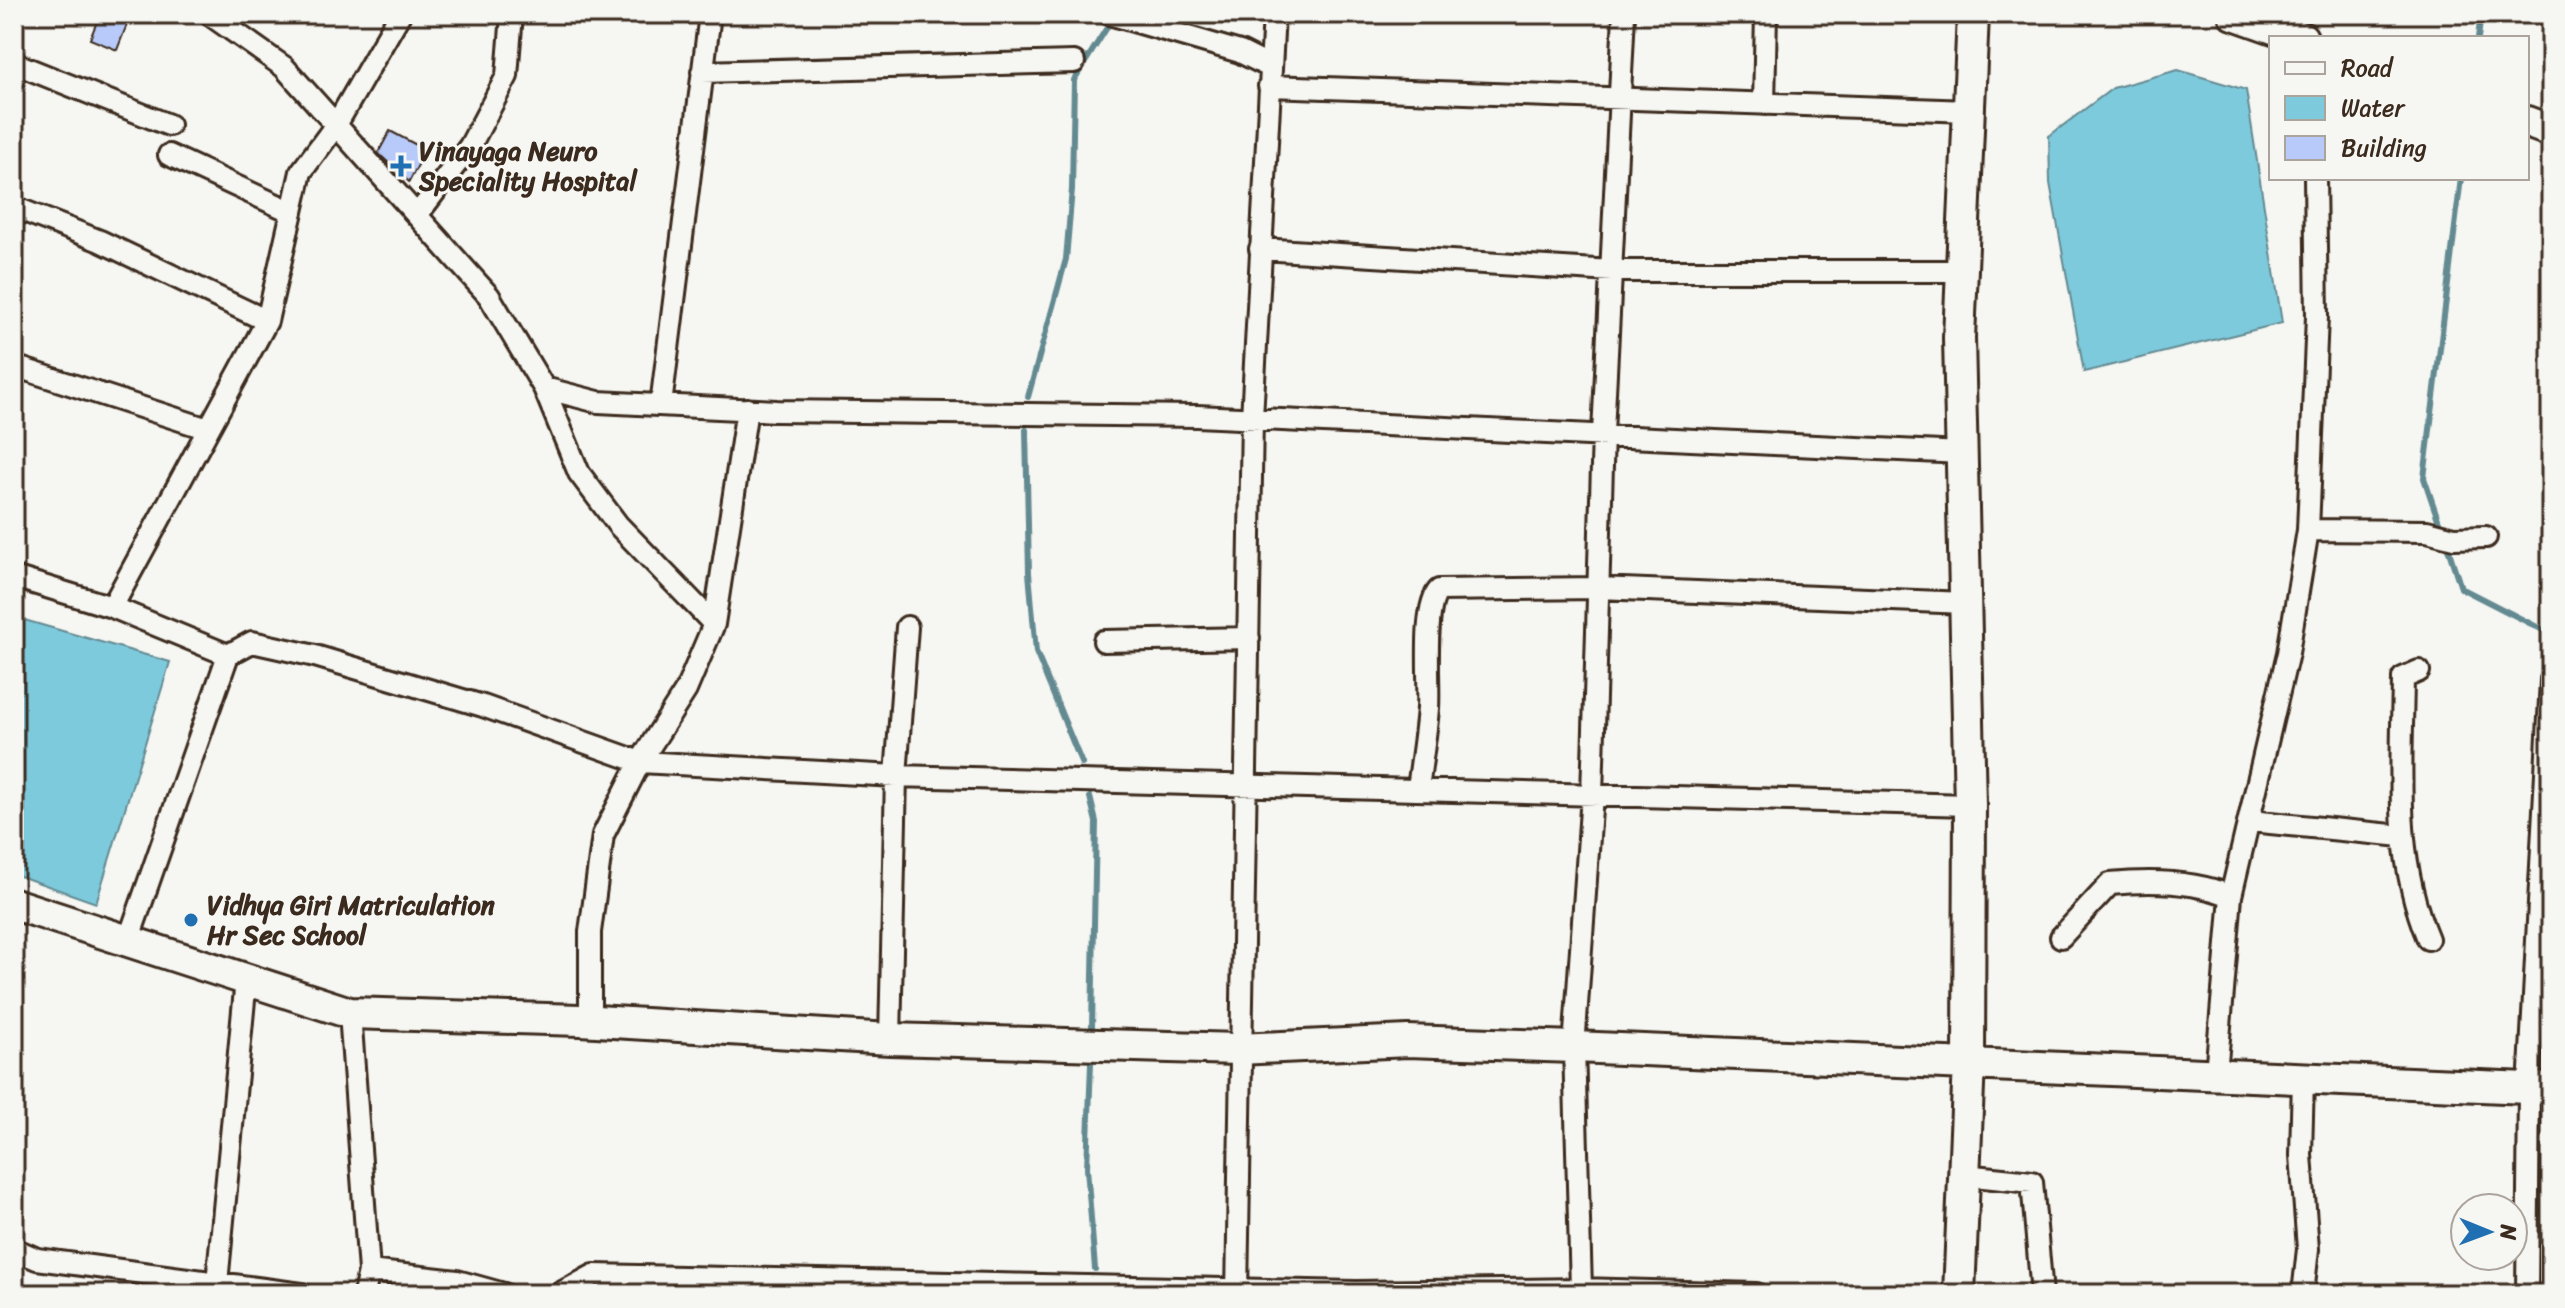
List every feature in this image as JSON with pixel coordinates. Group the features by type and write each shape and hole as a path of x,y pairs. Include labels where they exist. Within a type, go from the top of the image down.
{"street":[{"path":"209,14 236,21 284,67 489,296 544,388 579,473 618,525 714,624"},
{"path":"112,607 267,321 301,172 336,125 400,14"},
{"path":"417,215 470,146 507,76 512,14"},
{"path":"661,405 710,14"},
{"path":"1109,14 1240,52 1270,76 1619,98 1969,111"},
{"path":"1237,1291 1238,1049 1247,784 1252,418 1274,14"},
{"path":"1581,1289 1574,1047 1592,795 1603,433 1624,14"},
{"path":"1764,104 1766,14"},
{"path":"1959,1294 1969,1063 1970,805 1959,400 1973,14"},
{"path":"2234,14 2292,28"},
{"path":"702,72 1074,62"},
{"path":"14,63 169,125"},
{"path":"2529,123 2551,131"},
{"path":"169,155 292,212"},
{"path":"2216,1074 2231,896 2288,653 2308,530 2317,316 2315,180"},
{"path":"14,207 100,241 267,321"},
{"path":"1260,249 1612,271 1962,271"},
{"path":"14,366 208,429"},
{"path":"544,388 598,402 747,409 1252,418 1962,453"},
{"path":"590,1020 590,932 603,835 640,762 686,690 714,624 747,409"},
{"path":"2308,530 2427,531 2454,538 2486,537"},
{"path":"14,577 112,607 228,655"},
{"path":"1418,790 1428,706 1434,595 1439,590 1465,587 1598,588 1966,603"},
{"path":"890,1039 896,776 907,627"},
{"path":"1104,641 1249,638"},
{"path":"128,941 228,655 252,642 315,656 483,706 640,762 896,776 1970,805"},
{"path":"2419,671 2403,678 2402,836 2413,903 2428,939"},
{"path":"2527,1294 2540,1089 2551,680"},
{"path":"2250,821 2402,836"},
{"path":"2061,937 2110,884 2143,881 2214,889 2231,896"},
{"path":"14,904 350,1013 590,1020 890,1039 1238,1049 1408,1041 2540,1089"},
{"path":"217,1283 246,979"},
{"path":"350,1013 369,1271 364,1294"},
{"path":"2303,1078 2301,1155 2308,1249 2303,1294"},
{"path":"1964,1175 2032,1182 2042,1294"},
{"path":"14,1249 37,1259 302,1294"},
{"path":"369,1271 457,1281 504,1294"},
{"path":"559,1294 594,1275 902,1286 1356,1292 1581,1289 1756,1294"}],"water":[{"path":"2178,70 2246,90 2282,323 2084,372 2050,183 2049,136 2113,88"},
{"path":"14,617 170,662 96,903 14,874"}],"building":[{"path":"100,14 131,14 117,50 90,39"},
{"path":"390,131 426,150 409,182 378,153"}],"waterway":[{"path":"2478,36 2481,14"},
{"path":"1028,397 1066,259 1072,189 1074,80 1113,18"},
{"path":"2441,528 2424,478 2461,180"},
{"path":"1026,430 1029,573 1036,652 1082,764"},
{"path":"2445,539 2461,588 2551,634"},
{"path":"1090,797 1096,822 1092,1027"},
{"path":"1091,1063 1087,1168 1095,1269"},
{"path":"14,1274 33,1294"}],"place":[{"name":"Vinayaga Neuro Speciality Hospital","path":"401,166"},
{"name":"Vidhya Giri Matriculation Hr Sec School","path":"191,920"}]}
